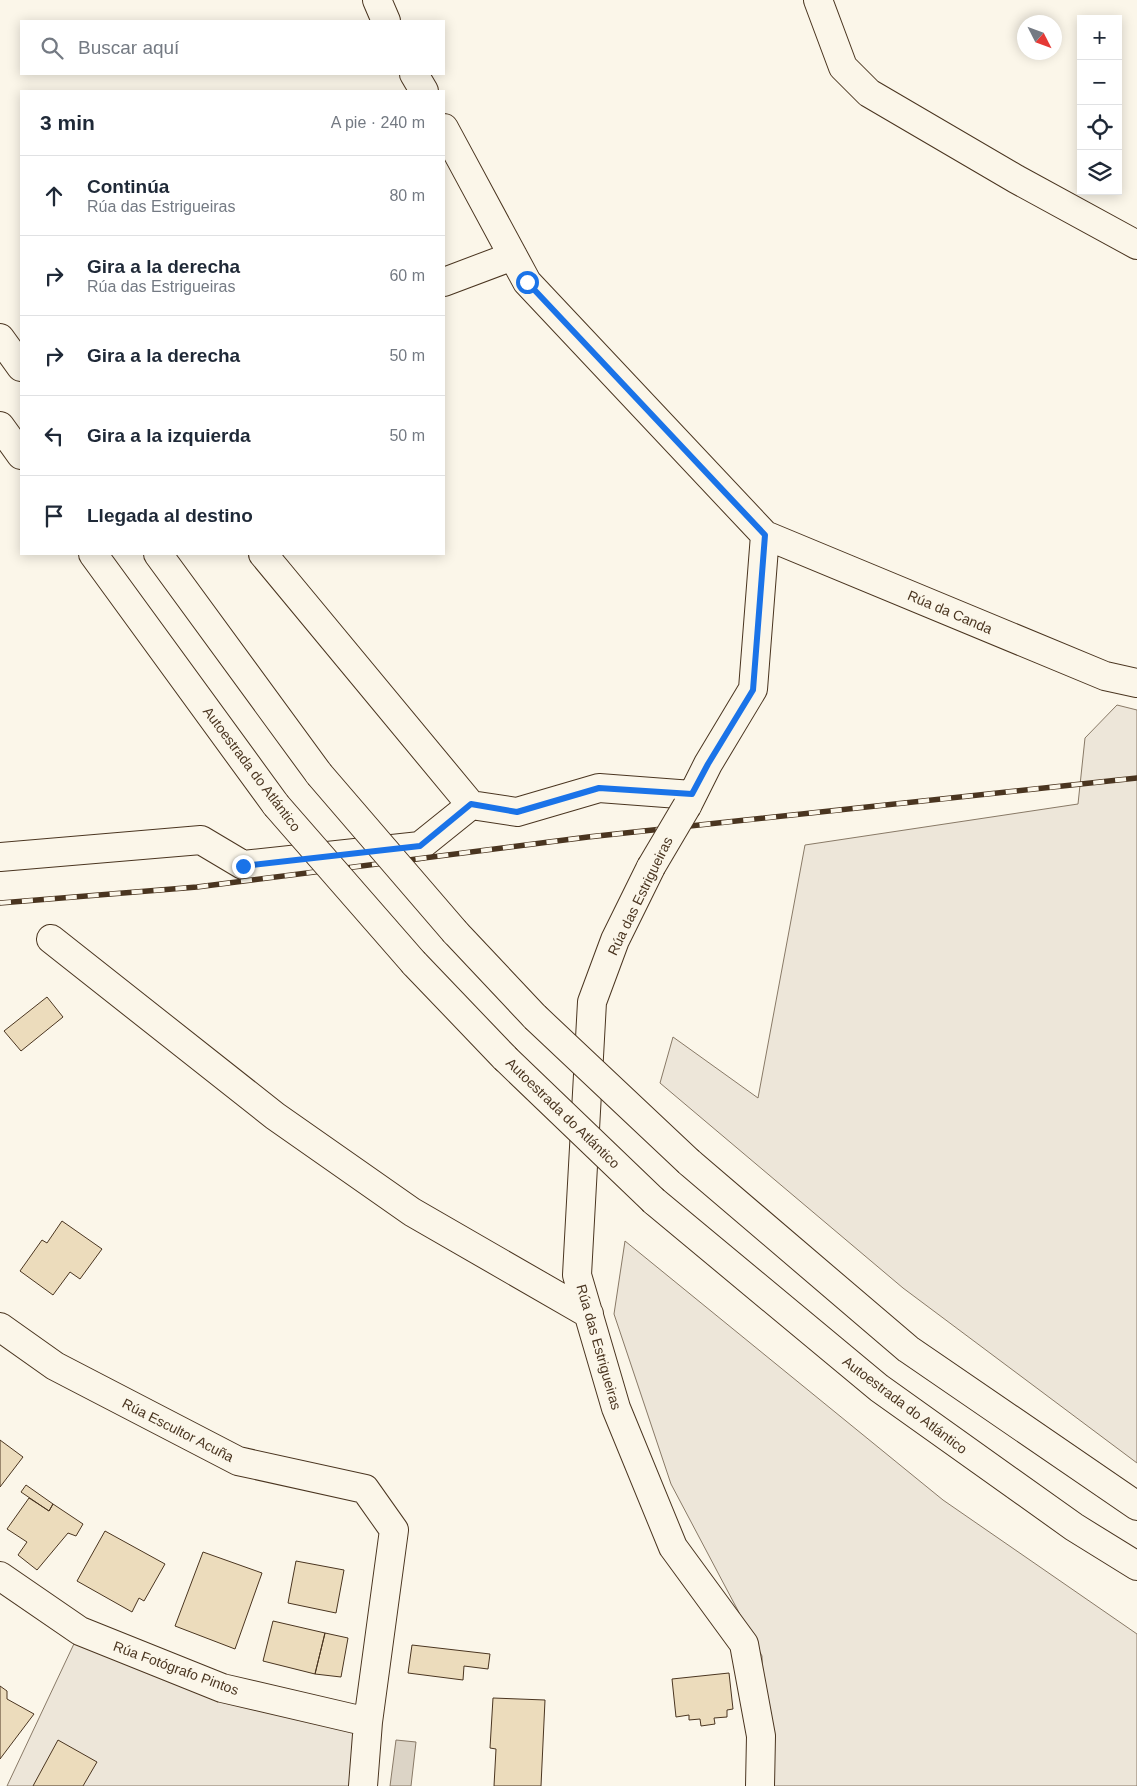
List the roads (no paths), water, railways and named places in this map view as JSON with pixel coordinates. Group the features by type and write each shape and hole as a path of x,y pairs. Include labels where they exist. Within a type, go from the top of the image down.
{"main road":[{"path":"377,0 386,20"},
{"path":"818,0 843,67 869,93 1016,179 1137,245"},
{"path":"415,75 423,90"},
{"path":"445,130 527,282 765,535"},
{"path":"445,282 513,256"},
{"path":"0,338 20,366"},
{"path":"0,426 20,454"},
{"name":"Rúa da Canda","path":"765,535 1105,676 1137,683"},
{"name":"Rúa das Estrigueiras","path":"760,1786 761,1736 744,1644 673,1547 616,1408 577,1275 592,1002 615,940 651,867 690,800 708,764 753,690 765,535"},
{"name":"Autoestrada do Atlántico","path":"94,555 276,805 414,962 505,1058 654,1201 878,1388 1074,1527 1137,1566"},
{"path":"159,555 319,774 455,932 535,1017 689,1162 908,1349 1137,1506"},
{"path":"264,555 471,804 517,812 599,788 690,800"},
{"path":"0,857 201,840 243,866 420,846 471,804"},
{"path":"51,939 275,1116 354,1172 412,1212 589,1314"},
{"name":"Rúa Escultor Acuña","path":"0,1327 55,1366 238,1461 365,1489 394,1530 368,1722 363,1786"},
{"name":"Rúa Fotógrafo Pintos","path":"0,1576 80,1631 213,1685 368,1722"}],"railway":[{"path":"0,903 197,887 588,837 1137,778"}]}
